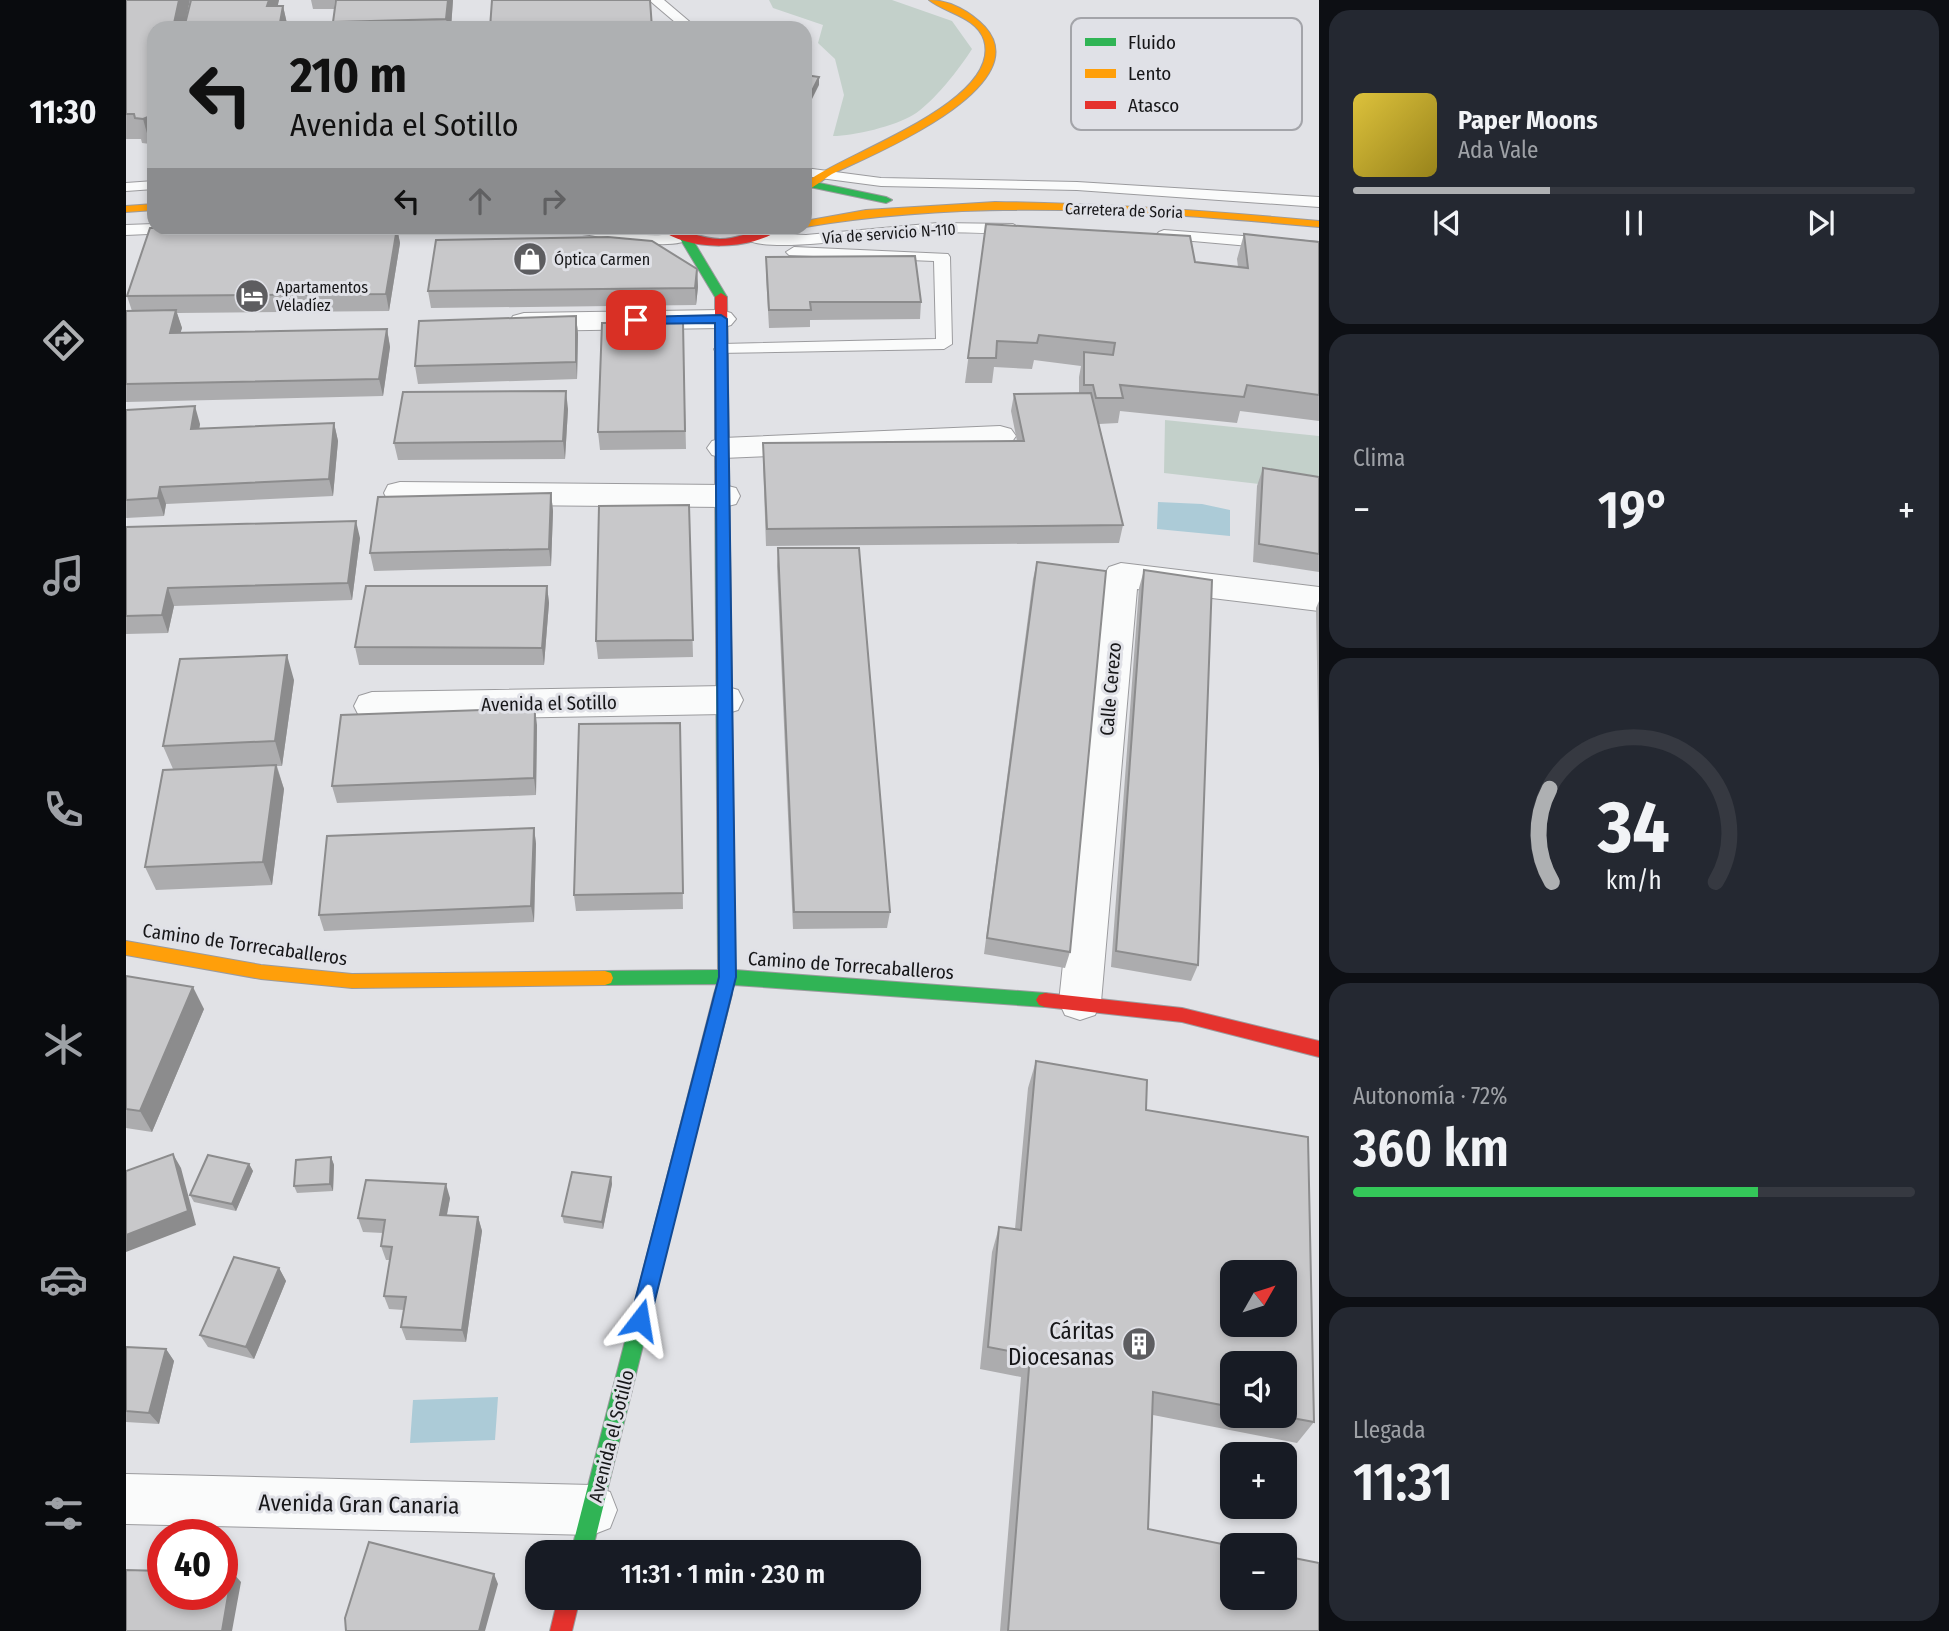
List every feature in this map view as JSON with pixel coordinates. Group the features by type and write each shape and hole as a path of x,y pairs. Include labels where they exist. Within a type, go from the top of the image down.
{"main road":[{"path":"812,179 940,116 982,79 992,60 989,38 980,25 962,12 934,0"},
{"path":"812,159 885,145"},
{"name":"Carretera de Soria","path":"812,184 863,197 929,207"},
{"name":"Carretera de Soria","path":"812,223 875,212 929,207 1138,209 1319,224"},
{"path":"126,209 147,208"},
{"path":"681,235 721,242 752,235"},
{"path":"742,260 763,235"},
{"name":"Avenida el Sotillo","path":"586,1531 727,977 721,308 685,237"},
{"path":"721,308 732,278"},
{"name":"Camino de Torrecaballeros","path":"126,948 261,972 352,981 727,977 1080,1002 1182,1015 1319,1049"},
{"path":"561,1631 566,1610"}],"street":[{"path":"496,323 721,308"},
{"path":"723,448 1000,436"},
{"path":"400,493 724,496"},
{"name":"Calle Cerezo","path":"1080,1002 1121,575 1319,599"},
{"name":"Avenida el Sotillo","path":"372,706 725,700"},
{"name":"Avenida Gran Canaria","path":"126,1499 586,1531"}],"lane":[{"path":"656,0 682,21"},
{"path":"823,174 881,182 1077,186 1319,202"},
{"path":"126,187 147,186"},
{"name":"Vía de servicio N-110","path":"773,235 793,242 946,227 1035,230"},
{"path":"126,230 147,229"},
{"path":"1154,234 1319,247"},
{"path":"623,235 657,240 685,237"},
{"path":"722,349 944,344 942,257 786,252 770,248 766,235"}],"shaded area":[{"path":"769,0 892,0 952,21 972,49 954,75 921,110 896,123 874,130 833,136 844,95 835,59 818,43 823,25 773,8"},
{"path":"1165,420 1319,436 1319,491 1164,473"}],"water":[{"path":"1158,502 1202,504 1230,510 1230,536 1157,529"},
{"path":"498,1397 495,1440 410,1443 413,1400"}],"building":[{"path":"126,0 179,0 174,21 147,21 147,117 135,118 134,114 126,114"},
{"path":"191,0 269,0 267,6 283,6 280,21 186,21"},
{"path":"336,0 448,0 446,19 333,21"},
{"path":"492,0 650,0 652,21 490,21"},
{"path":"812,76 819,77 812,91"},
{"path":"986,224 1190,236 1195,262 1248,268 1244,234 1319,242 1319,395 1247,385 1244,397 1120,385 1123,398 1096,398 1093,385 1084,385 1084,352 1113,355 1115,343 1039,335 1037,343 997,341 996,358 968,358"},
{"path":"148,235 396,235 386,294 127,296"},
{"path":"608,237 652,241 697,269 695,288 428,291 436,240"},
{"path":"915,256 921,302 810,302 811,310 769,310 766,257"},
{"path":"176,310 170,333 387,329 379,379 126,384 126,311"},
{"path":"576,316 576,362 415,366 419,321"},
{"path":"683,322 685,431 598,432 602,323"},
{"path":"566,391 563,441 394,443 403,392"},
{"path":"1091,393 1123,525 767,529 763,443 1024,441 1014,394"},
{"path":"195,406 191,429 334,423 329,479 160,487 158,498 126,500 126,410"},
{"path":"1263,468 1319,477 1319,554 1259,544"},
{"path":"551,493 549,549 370,553 378,497"},
{"path":"689,505 693,640 596,641 599,506"},
{"path":"356,521 348,583 168,588 162,615 126,616 126,527"},
{"path":"778,548 859,548 890,912 794,912"},
{"path":"1037,562 1106,571 1070,952 987,938"},
{"path":"1144,570 1212,580 1198,965 1116,951"},
{"path":"366,586 547,586 542,648 355,647"},
{"path":"287,655 275,741 163,746 180,659"},
{"path":"535,708 534,778 332,786 341,715"},
{"path":"680,723 683,893 574,895 579,724"},
{"path":"276,765 263,862 145,867 163,770"},
{"path":"534,828 531,906 319,915 327,836"},
{"path":"126,976 193,987 140,1111 126,1109"},
{"name":"Cáritas Diocesanas","path":"1036,1061 1147,1080 1146,1110 1308,1137 1314,1422 1297,1419 1297,1351 1220,1351 1220,1405 1153,1392 1148,1529 1220,1544 1220,1610 1297,1610 1297,1559 1319,1563 1319,1631 1008,1631 1030,1355 988,1347 999,1227 1021,1230"},
{"path":"173,1154 188,1211 126,1235 126,1171"},
{"path":"208,1155 249,1164 232,1204 190,1195"},
{"path":"331,1157 330,1184 294,1186 296,1160"},
{"path":"572,1172 611,1177 602,1222 562,1216"},
{"path":"366,1180 446,1184 440,1215 478,1217 462,1330 401,1327 406,1297 384,1296 392,1247 381,1246 385,1220 358,1218"},
{"path":"234,1257 279,1268 246,1347 200,1335"},
{"path":"126,1347 166,1349 149,1413 126,1411"},
{"path":"369,1542 494,1574 479,1631 346,1631 345,1618"},
{"path":"126,1570 147,1571 147,1610 226,1610 222,1631 126,1631"}],"traffic: fast":[{"path":"812,184 886,200"},
{"path":"685,237 721,297"},
{"path":"722,466 727,977 723,994"},
{"path":"605,978 727,977 1045,1000"},
{"path":"584,1540 663,1228"}],"traffic: slow":[{"path":"885,145 937,116 961,98 980,78 991,58 989,38 971,18 934,0"},
{"path":"812,183 823,174 885,145"},
{"path":"812,223 930,208 1061,206 1192,213 1319,224"},
{"path":"126,209 147,208"},
{"path":"126,948 261,972 352,981 605,978"}],"traffic: jam":[{"path":"682,235 706,242 734,241 758,235"},
{"path":"721,297 722,466"},
{"path":"663,1228 723,994"},
{"path":"1045,1000 1182,1015 1319,1049"},
{"path":"561,1631 566,1610"}],"place":[{"name":"Óptica Carmen","path":"530,259"},
{"name":"Apartamentos Veladíez","path":"252,296"},
{"name":"Cáritas Diocesanas","path":"1139,1344"}],"route":[{"path":"636,320 721,319 727,977 640,1320"}]}
